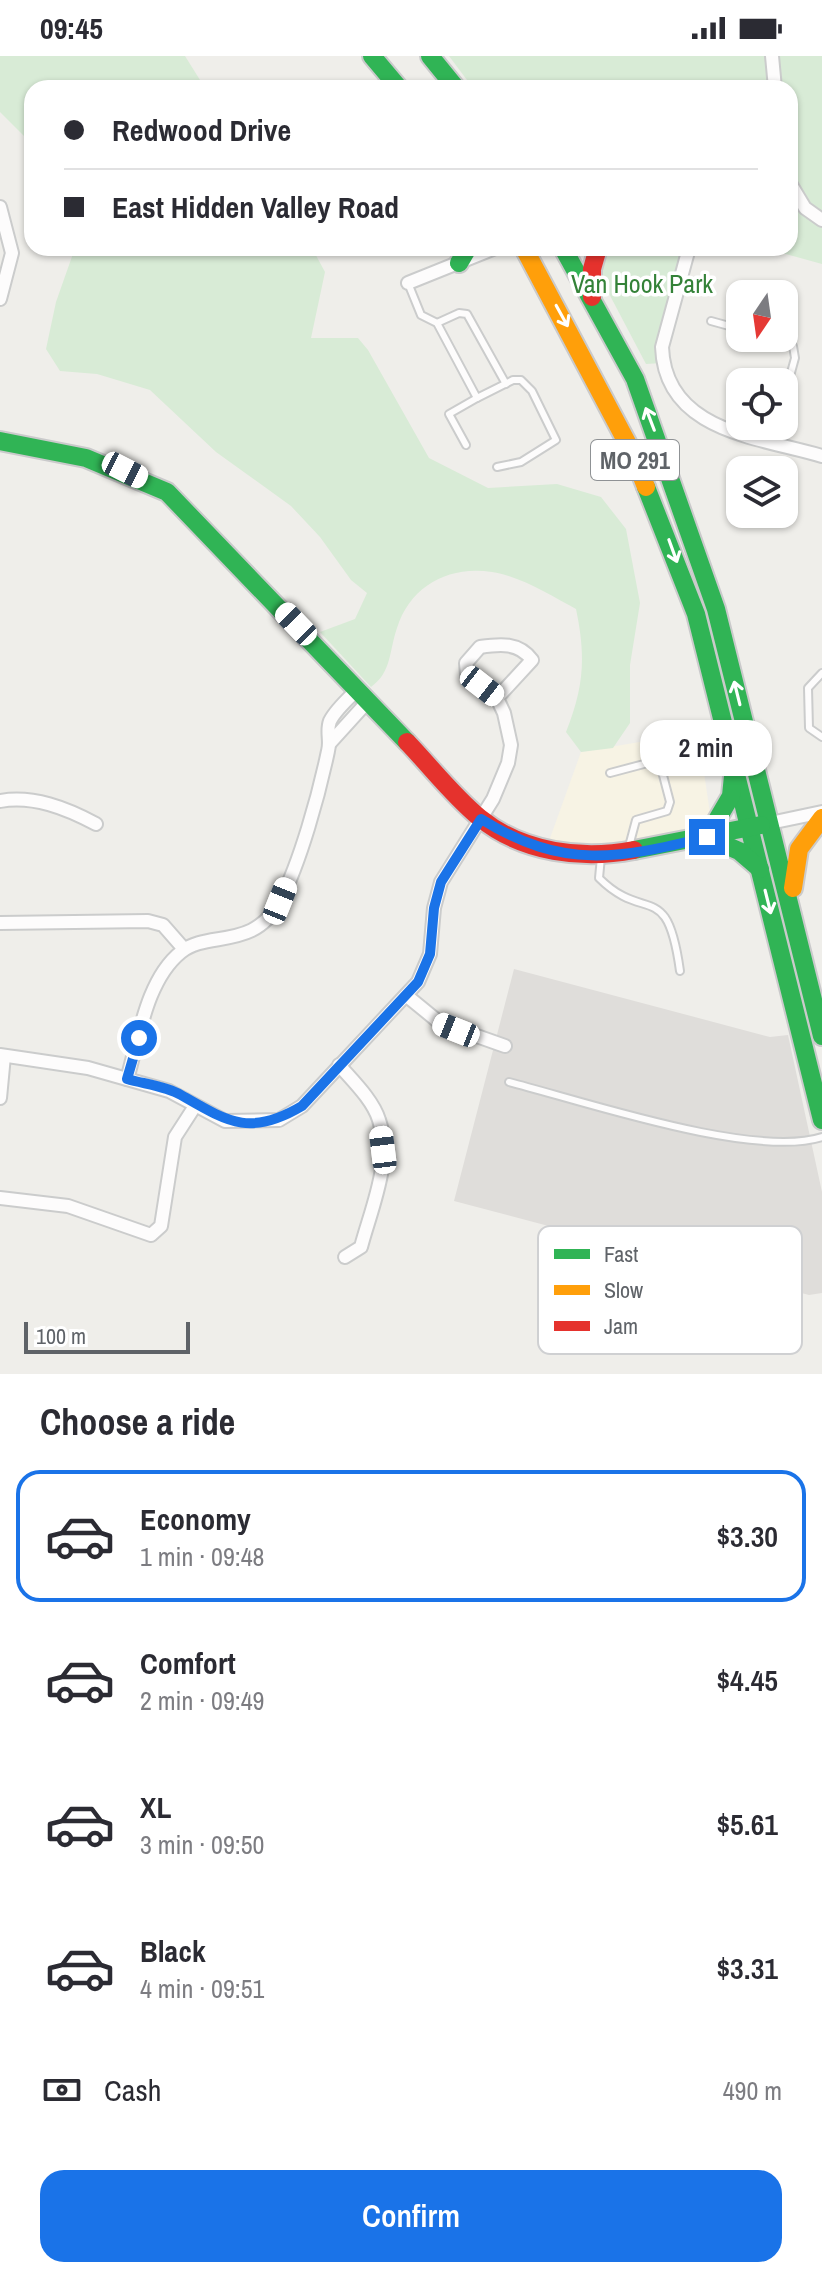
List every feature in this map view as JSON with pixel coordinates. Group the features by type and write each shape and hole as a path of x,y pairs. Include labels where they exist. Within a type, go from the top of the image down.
{"main road":[{"path":"372,56 392,80"},
{"path":"430,56 450,80"},
{"name":"MO 291","path":"528,256 593,373 666,532 696,614 822,1120"},
{"name":"MO 291","path":"568,256 635,379 716,609 822,1036"},
{"path":"592,299 592,269 596,256"},
{"path":"0,441 75,453 125,470 167,492 481,819 511,838 574,856 601,856 770,823"},
{"path":"707,837 731,796 731,757"},
{"path":"795,926 793,865 807,833 822,818"},
{"path":"707,837 739,851 760,869"}],"street":[{"path":"772,56 774,80"},
{"path":"798,196 805,208 822,220"},
{"path":"0,207 12,253 0,299"},
{"path":"408,283 461,256"},
{"path":"687,256 663,339 666,379 674,394 696,417 822,456"},
{"path":"0,1098 2,1056 54,1061 127,1079 181,1095 225,1121 279,1120 302,1106 418,982 430,954 434,908 441,882 481,819 503,775 511,745 510,726 497,698 467,675 466,663 480,647 504,644 520,648 532,660 497,698"},
{"path":"127,1079 160,978 184,949 230,939 254,929 273,912 291,872 330,743 363,694"},
{"path":"0,801 21,797 74,812 96,824"},
{"path":"770,823 822,812"},
{"path":"0,923 148,921 163,925 184,949"},
{"path":"407,996 440,1023 505,1046"},
{"path":"339,1065 379,1119 383,1150 379,1183 361,1247 345,1257"},
{"path":"0,1198 68,1206 151,1235 161,1226 175,1137 195,1106"}],"lane":[{"path":"408,283 421,315 437,323 477,398"},
{"path":"437,323 459,313 467,314 506,384"},
{"path":"711,321 726,325"},
{"path":"466,445 449,414 513,380 526,383 556,440 521,462 497,467"},
{"path":"822,673 808,688 806,707 809,728 822,737"},
{"path":"610,773 659,760 670,802 667,811 636,820 628,853"},
{"path":"601,856 599,878 610,889 651,905 665,916 674,935 680,971"},
{"path":"509,1082 749,1141 807,1142 822,1137"}],"shaded area":[{"path":"698,732 711,820 691,830 616,847 586,849 549,841 581,752"},
{"path":"514,969 770,1037 788,1035 822,1192 822,1293 802,1293 802,1226 548,1226 454,1201"}],"green space":[{"path":"0,56 185,56 200,80 24,80 24,136 0,112"},
{"name":"Van Hook Park","path":"449,56 822,56 822,264 793,256 798,256 798,80 467,80"},
{"path":"72,256 316,256 325,272 311,338 358,338 368,350 429,458 488,488 557,484 601,497 626,529 640,603 630,665 630,723 613,748 581,752 566,732 577,701 582,672 576,609 536,587 503,574 461,572 446,576 421,590 403,613 383,675 371,687 320,632 355,619 367,593 351,580 320,537 291,506 216,452 150,390 97,374 60,371 46,349 56,302"},
{"name":"Van Hook Park","path":"589,256 687,256 662,363 646,364"}],"traffic: fast":[{"path":"372,56 392,80"},
{"path":"430,56 450,80"},
{"path":"459,263 463,256"},
{"path":"567,256 635,379 716,609 822,1036"},
{"path":"0,441 86,458 167,492 407,742"},
{"path":"646,487 696,614 822,1120"},
{"path":"733,776 731,796 707,837 739,851 760,869"},
{"path":"634,850 761,825"}],"traffic: slow":[{"path":"528,256 632,452 646,487"},
{"path":"793,888 799,849 822,818"}],"traffic: jam":[{"path":"592,297 592,269 596,256"},
{"path":"407,742 470,810 515,839 554,851 574,853 634,850"}],"route":[{"path":"139,1038 127,1079 181,1095 225,1121 258,1123 279,1120 302,1106 358,1042 418,982 430,954 434,908 441,882 481,819 511,838 574,856 628,853 707,837"}]}
